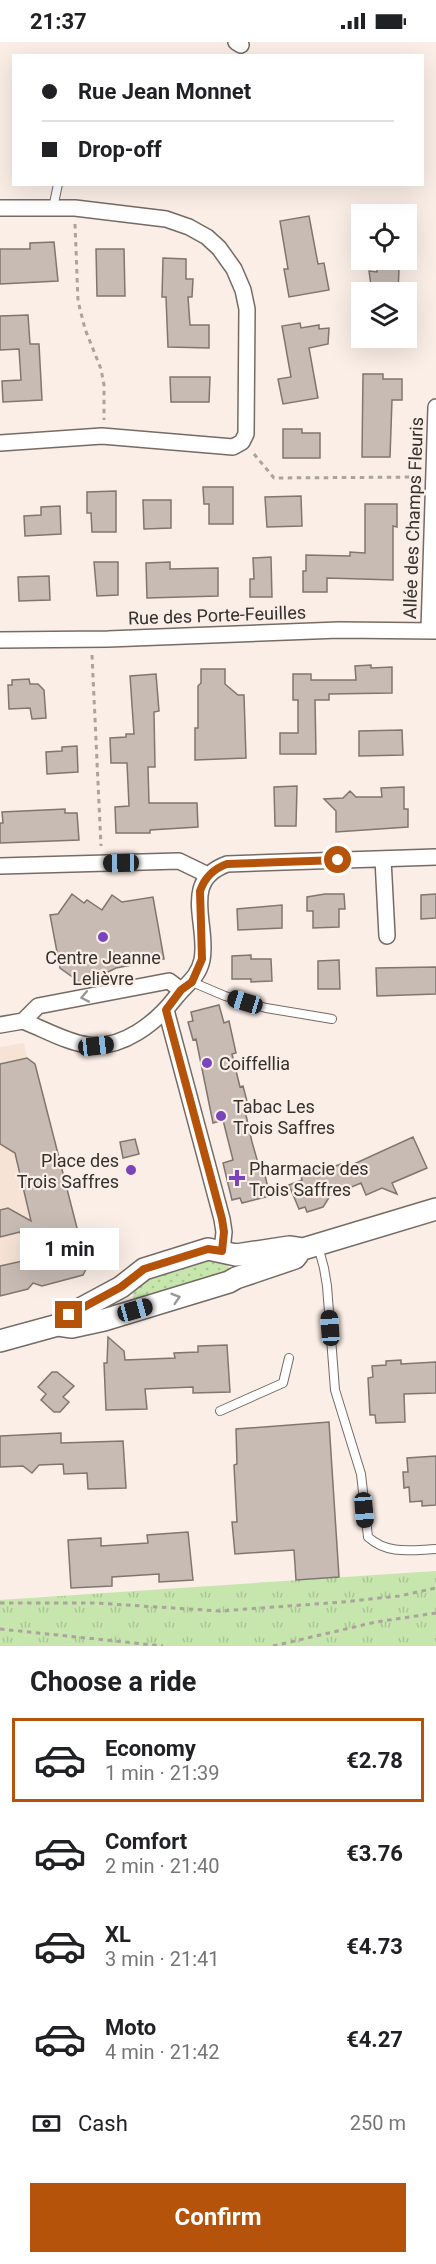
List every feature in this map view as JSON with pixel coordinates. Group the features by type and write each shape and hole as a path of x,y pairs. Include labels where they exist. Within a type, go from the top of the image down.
{"street":[{"path":"0,208 75,208 166,219 189,226 219,248 234,269 243,290 247,309 246,434 242,442 233,447 102,436 0,443"},
{"name":"Allée des Champs Fleuris","path":"433,631 433,477 436,407"},
{"name":"Rue des Porte-Feuilles","path":"0,640 339,630 433,631"},
{"path":"0,1025 23,1021 72,1041 96,1046 124,1040 153,1021 166,1010 186,986 202,959 200,891 208,875 227,864 436,857"},
{"path":"382,859 387,936"},
{"path":"0,866 179,861 208,875"},
{"path":"23,1021 38,1006 169,981 186,986"},
{"path":"166,1010 222,1219 227,1253 236,1268 236,1278"},
{"path":"58,1325 69,1315 124,1286 144,1269 208,1249 244,1255 289,1247 310,1247 436,1209"},
{"path":"0,1341 58,1325 72,1327 229,1282 295,1258 310,1247"},
{"path":"124,1286 126,1299 135,1310"}],"lane":[{"path":"53,208 58,186"},
{"path":"186,986 266,1008 332,1019"},
{"path":"310,1247 326,1277 335,1390 361,1474 368,1537 383,1548 394,1551 436,1549"},
{"path":"220,1411 283,1383 289,1358"}],"path":[{"path":"75,208 76,286 85,329 101,369 105,412 102,436"},
{"path":"242,442 274,478 433,477"},
{"path":"91,639 101,863"},
{"path":"0,1603 95,1603 220,1611 368,1600 436,1588"},
{"path":"273,1646 368,1624 436,1612"},
{"path":"0,1629 164,1646"}],"shaded area":[{"path":"24,1043 27,1058 35,1064 59,1158 57,1160 59,1170 62,1170 87,1267 83,1275 42,1286 33,1283 28,1289 0,1296 0,1047"}],"green space":[{"path":"214,1259 224,1259 229,1268 228,1273 139,1303 133,1298 134,1282"},
{"path":"436,1571 436,1646 0,1646 0,1600"}],"building":[{"path":"309,216 318,264 324,263 329,290 289,297 284,269 288,269 280,221"},
{"path":"54,242 58,281 0,284 0,249 30,249 30,243"},
{"path":"96,249 124,249 125,296 97,296"},
{"path":"163,258 186,259 186,279 193,279 192,297 188,297 190,325 209,325 209,348 168,347 166,297 162,297"},
{"path":"377,270 399,270 398,282 371,282 369,271 377,272"},
{"path":"28,315 30,344 39,344 42,400 3,402 2,381 21,380 19,349 0,350 0,316"},
{"path":"300,323 301,328 319,325 319,329 329,328 328,344 309,348 318,398 283,404 278,379 291,377 282,326"},
{"path":"363,374 383,374 383,379 402,379 402,400 392,400 390,457 362,457"},
{"path":"170,377 210,377 209,402 171,402"},
{"path":"283,429 302,429 302,433 320,433 320,458 283,458"},
{"path":"203,487 233,487 233,524 209,524 209,504 204,504"},
{"path":"116,491 116,532 92,532 91,513 87,513 87,492"},
{"path":"301,496 302,526 267,527 265,497"},
{"path":"143,500 171,500 171,528 144,529"},
{"path":"365,504 397,504 397,527 393,526 393,580 327,578 327,592 303,592 306,555 350,556 350,552 365,553"},
{"path":"60,506 61,534 25,536 24,516 41,515 41,507"},
{"path":"271,557 272,597 250,597 250,579 254,579 253,558"},
{"path":"94,562 118,562 118,595 97,596"},
{"path":"170,562 170,569 218,568 218,596 147,598 146,563"},
{"path":"49,576 50,600 19,601 18,577"},
{"path":"371,665 371,668 392,667 392,693 329,694 329,700 315,700 316,754 280,754 280,733 298,733 298,700 293,700 293,674 311,674 311,680 356,680 355,666"},
{"path":"201,669 225,669 225,684 238,695 244,695 246,758 195,760 195,728 198,728 198,686 201,683"},
{"path":"156,674 159,711 154,712 155,767 148,767 149,803 197,803 198,827 150,830 150,833 116,833 115,807 129,806 127,763 111,763 110,738 134,734 130,676"},
{"path":"29,679 30,684 38,684 44,690 46,718 32,719 30,708 9,709 8,685 12,685 12,680"},
{"path":"402,730 403,755 359,756 359,731"},
{"path":"77,746 78,772 47,774 46,752 62,751 62,747"},
{"path":"297,786 296,826 275,826 274,787"},
{"path":"404,787 404,809 408,809 408,827 336,832 336,811 324,799 343,798 350,791 356,797 382,797 381,788"},
{"path":"65,809 65,813 77,813 79,840 0,843 2,812"},
{"name":"Centre Jeanne Lelièvre","path":"72,894 84,903 87,900 102,910 112,895 122,902 153,897 164,959 116,968 106,973 94,973 85,986 60,968 50,915 58,914"},
{"path":"344,894 345,909 339,909 339,927 313,928 313,911 307,911 307,897"},
{"path":"436,894 436,918 421,919 421,895"},
{"path":"282,905 282,928 238,930 237,909"},
{"path":"251,955 251,959 271,959 272,981 251,982 251,979 232,979 232,956"},
{"path":"339,960 340,989 318,989 318,961"},
{"path":"436,967 436,994 377,996 376,968"},
{"path":"219,1005 224,1023 229,1021 236,1053 232,1054 240,1087 243,1086 248,1105 244,1106 252,1142 258,1163 262,1163 270,1196 242,1203 240,1198 232,1200 223,1163 233,1160 223,1120 213,1123 196,1039 193,1040 188,1022 193,1021 191,1012"},
{"path":"27,1058 35,1064 87,1267 83,1275 42,1286 33,1283 28,1289 0,1296 0,1266 27,1260 20,1232 0,1237 0,1210 8,1208 31,1221 15,1153 0,1144 0,1064"},
{"path":"413,1137 427,1168 392,1183 397,1194 382,1188 366,1195 361,1183 330,1196 323,1207 307,1212 305,1207 299,1209 289,1185 302,1180 301,1176 321,1168 322,1171 341,1164 343,1169"},
{"path":"135,1139 139,1154 123,1158 120,1142"},
{"path":"108,1337 124,1351 125,1360 175,1358 174,1353 198,1352 198,1346 227,1345 230,1392 193,1393 193,1387 145,1389 147,1409 106,1410 104,1363 107,1363"},
{"path":"401,1360 401,1364 436,1362 436,1393 404,1394 405,1422 376,1423 375,1415 370,1415 368,1378 373,1377 372,1366 386,1365 386,1361"},
{"path":"52,1372 57,1372 74,1386 63,1397 69,1402 60,1412 54,1412 41,1400 46,1394 38,1387"},
{"path":"329,1422 339,1577 296,1580 294,1550 235,1554 232,1522 237,1522 234,1465 237,1464 236,1429"},
{"path":"61,1433 61,1443 123,1441 126,1488 88,1489 87,1473 64,1474 63,1464 39,1465 32,1473 23,1466 0,1467 0,1436"},
{"path":"436,1456 436,1505 422,1506 422,1501 410,1502 409,1487 404,1488 403,1472 408,1472 407,1458"},
{"path":"188,1532 193,1580 159,1582 159,1574 112,1577 112,1586 71,1588 68,1540 101,1538 101,1546 148,1543 147,1535"}],"place":[{"name":"Centre Jeanne Lelièvre","path":"103,937"},
{"name":"Coiffellia","path":"207,1063"},
{"name":"Tabac Les Trois Saffres","path":"221,1116"},
{"name":"Place des Trois Saffres","path":"131,1170"},
{"name":"Pharmacie des Trois Saffres","path":"237,1178"}],"route":[{"path":"69,1315 121,1287 144,1269 208,1249 222,1251 224,1232 222,1219 166,1010 181,990 192,982 202,959 200,891 203,883 208,875 227,864 338,860"}]}
